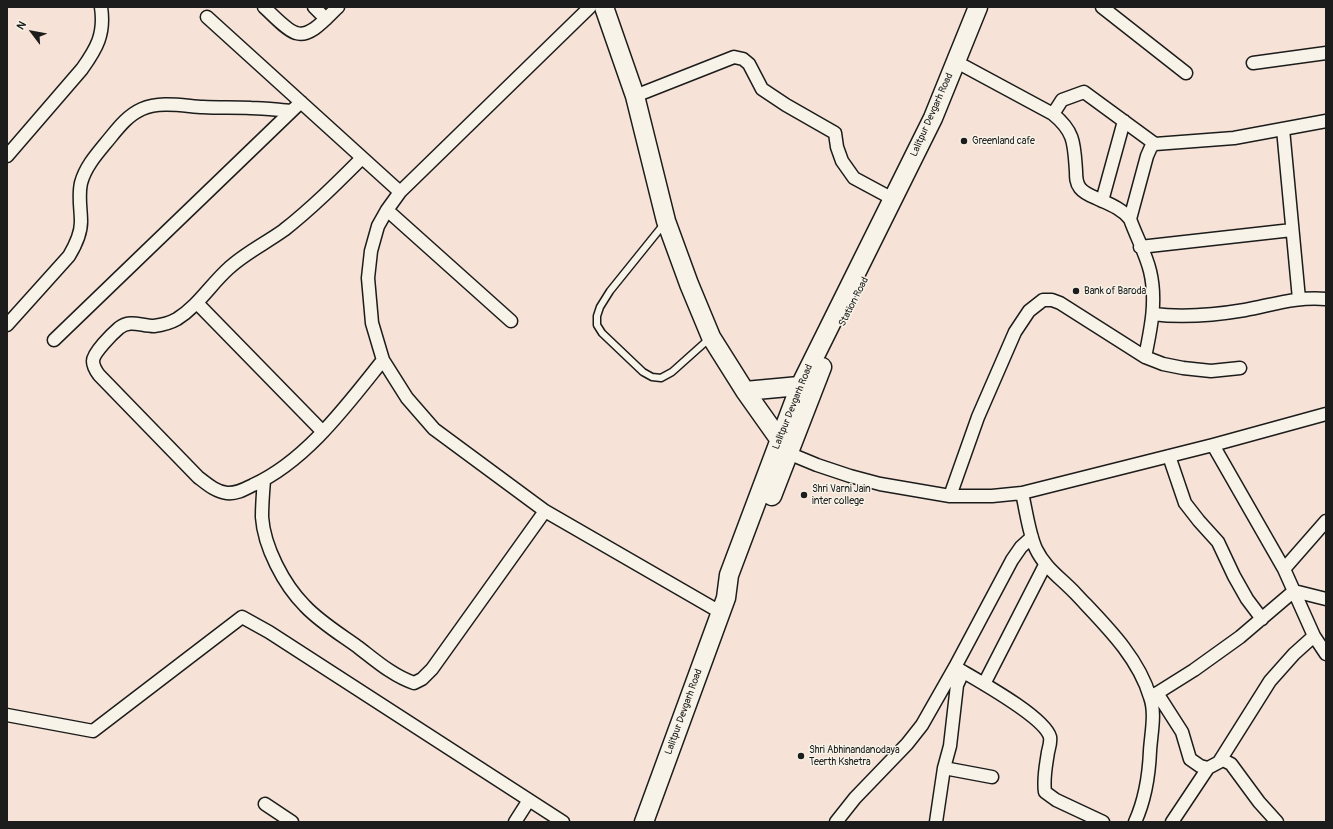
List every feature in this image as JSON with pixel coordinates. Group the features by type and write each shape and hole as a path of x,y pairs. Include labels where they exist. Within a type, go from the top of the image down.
{"main road":[{"path":"604,7 635,96 666,221 689,284 711,337 745,391 784,446"},
{"name":"Lalitpur Devgarh Road","path":"645,822 723,605 729,575 784,446 807,386 893,199 933,118 978,7"},
{"name":"Station Road","path":"807,386 827,356 922,165 940,126 987,7"},
{"path":"745,391 807,386"}],"street":[{"path":"7,156 90,58 98,45 101,36 103,26 101,7"},
{"path":"264,7 287,28 296,33 304,34 326,19 338,7"},
{"path":"314,7 326,19"},
{"path":"590,7 400,192 387,210 378,226 370,251 368,278 372,323 383,360 407,398 434,429 545,511 723,605"},
{"path":"1102,7 1186,73"},
{"path":"207,17 400,192"},
{"path":"1254,63 1326,53"},
{"path":"635,96 734,57 743,59 749,64 762,89 786,105 835,133 842,160 854,178 893,199"},
{"path":"964,66 1053,114 1063,122 1070,132 1074,144 1076,180 1081,189 1090,195 1114,206 1130,219 1150,270 1153,287 1153,314 1145,357"},
{"path":"1053,114 1062,100 1084,92 1155,144"},
{"path":"54,340 301,102"},
{"path":"7,325 69,256 75,247 81,223 81,184 86,169 108,140 130,116 144,108 167,105 291,111"},
{"path":"1102,200 1124,121"},
{"path":"1130,219 1147,156 1151,147 1155,144 1234,138 1326,121"},
{"path":"1283,129 1299,299"},
{"path":"362,158 319,200 289,226 229,268 197,303 177,318 165,324 153,326 132,323 125,324 119,328 96,352 93,360 95,368 105,381 198,477 216,490 227,493 237,493 264,480 304,452 353,398 383,360"},
{"path":"387,210 511,321"},
{"path":"1140,247 1292,230"},
{"path":"1153,314 1168,316 1198,315 1244,310 1299,299 1326,299"},
{"path":"950,496 978,417 1015,332 1029,311 1043,300 1052,300 1060,303 1145,357 1163,364 1183,368 1211,370 1240,368"},
{"path":"197,303 323,432"},
{"path":"784,446 818,465 880,484 950,496 992,496 1022,493 1213,445 1326,414"},
{"path":"1213,445 1284,569 1314,636 1326,654"},
{"path":"1169,456 1185,504 1218,542 1247,600 1262,619"},
{"path":"264,480 262,518 276,565 289,588 305,607 320,620 389,670 405,680 414,683 422,679 432,669 545,511"},
{"path":"1022,493 1032,537 1036,549 1046,565 1075,593 1125,648 1154,695 1182,732 1190,759 1200,766 1214,765 1223,760 1231,764 1277,822"},
{"path":"1284,569 1326,520"},
{"path":"836,822 855,798 907,744 922,725 959,669 1012,560 1021,546 1032,537"},
{"path":"984,684 1046,565"},
{"path":"1154,695 1194,670 1240,637 1294,591"},
{"path":"1294,591 1326,599"},
{"path":"7,715 93,730 242,617 269,632 563,822"},
{"path":"1172,822 1214,765 1270,681 1294,654 1314,636"},
{"path":"959,669 1010,700 1041,724 1048,732 1050,739 1044,781 1045,792 1056,800 1103,822"},
{"path":"936,822 944,768 950,746 959,669"},
{"path":"1135,822 1140,810 1149,765 1154,695"},
{"path":"944,768 992,777"},
{"path":"515,822 529,800"},
{"path":"265,804 292,822"}],"lane":[{"path":"666,221 610,291 600,307 597,316 597,325 602,333 643,372 652,377 661,378 672,372 711,337"}],"place":[{"name":"Greenland cafe","path":"964,141"},
{"name":"Bank of Baroda","path":"1076,291"},
{"name":"Shri Varni Jain inter college","path":"804,495"},
{"name":"Shri Abhinandanodaya Teerth Kshetra","path":"801,756"}]}
